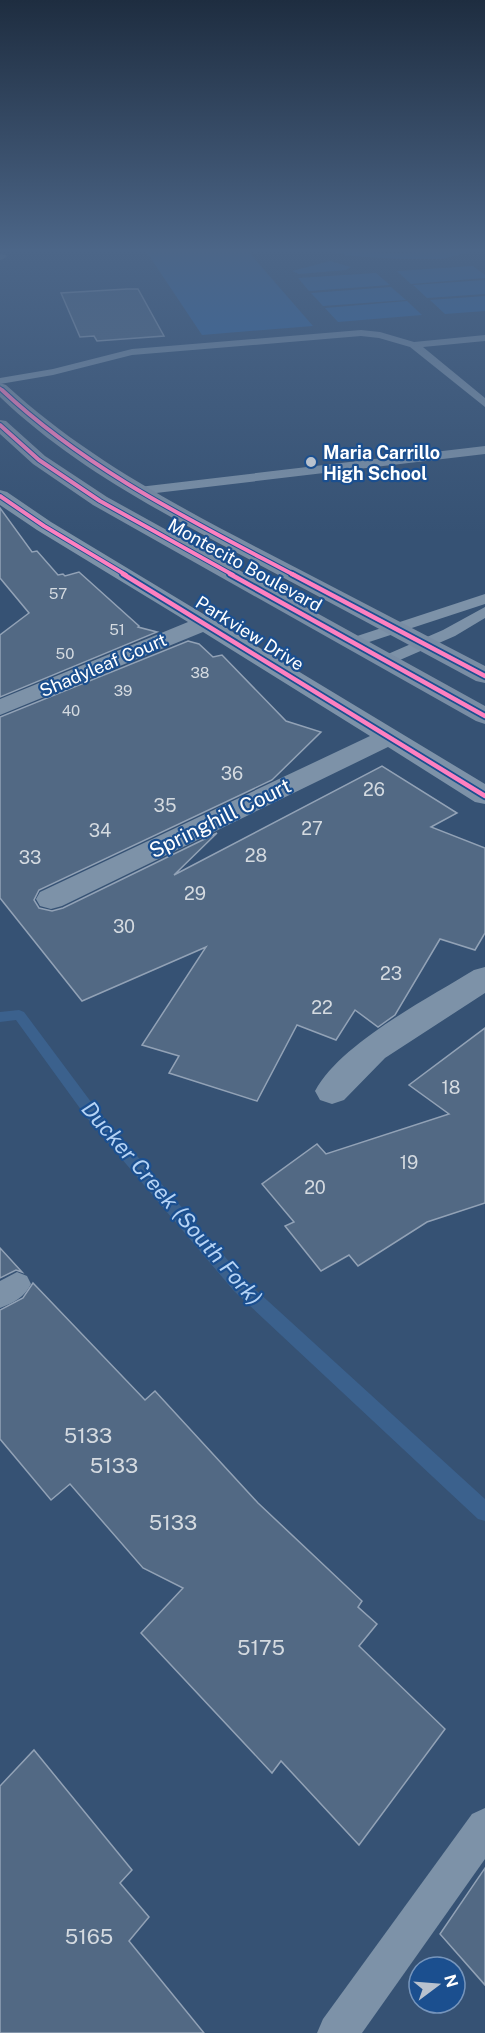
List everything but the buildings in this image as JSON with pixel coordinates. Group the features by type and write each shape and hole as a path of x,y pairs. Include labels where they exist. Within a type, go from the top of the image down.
{"main road":[{"name":"Montecito Boulevard","path":"0,388 18,406 75,452 139,492 485,676"},
{"name":"Montecito Boulevard","path":"0,425 39,460 100,501 485,716"}],"street":[{"name":"Parkview Drive","path":"0,496 44,526 485,796"},
{"name":"Shadyleaf Court","path":"0,708 205,623"},
{"name":"Springhill Court","path":"51,899 388,737"},
{"path":"332,1091 373,1049 485,978"}],"lane":[{"path":"0,381 53,372 124,353 227,343"},
{"path":"407,343 414,345 436,343"},
{"path":"414,345 485,404"},
{"path":"139,492 485,450"},
{"path":"354,642 485,599"},
{"path":"387,660 449,633 485,612"},
{"path":"337,2033 485,1827"}],"waterway":[{"name":"Ducker Creek (South Fork)","path":"0,1017 19,1015 92,1114 240,1286 485,1512"}],"cycle path":[{"path":"0,388 55,436 84,458 115,477 179,514 485,676"},
{"path":"0,425 39,460 100,501 485,716"},
{"path":"0,496 44,526 485,796"}],"place":[{"name":"Maria Carrillo High School","path":"311,462"}]}
